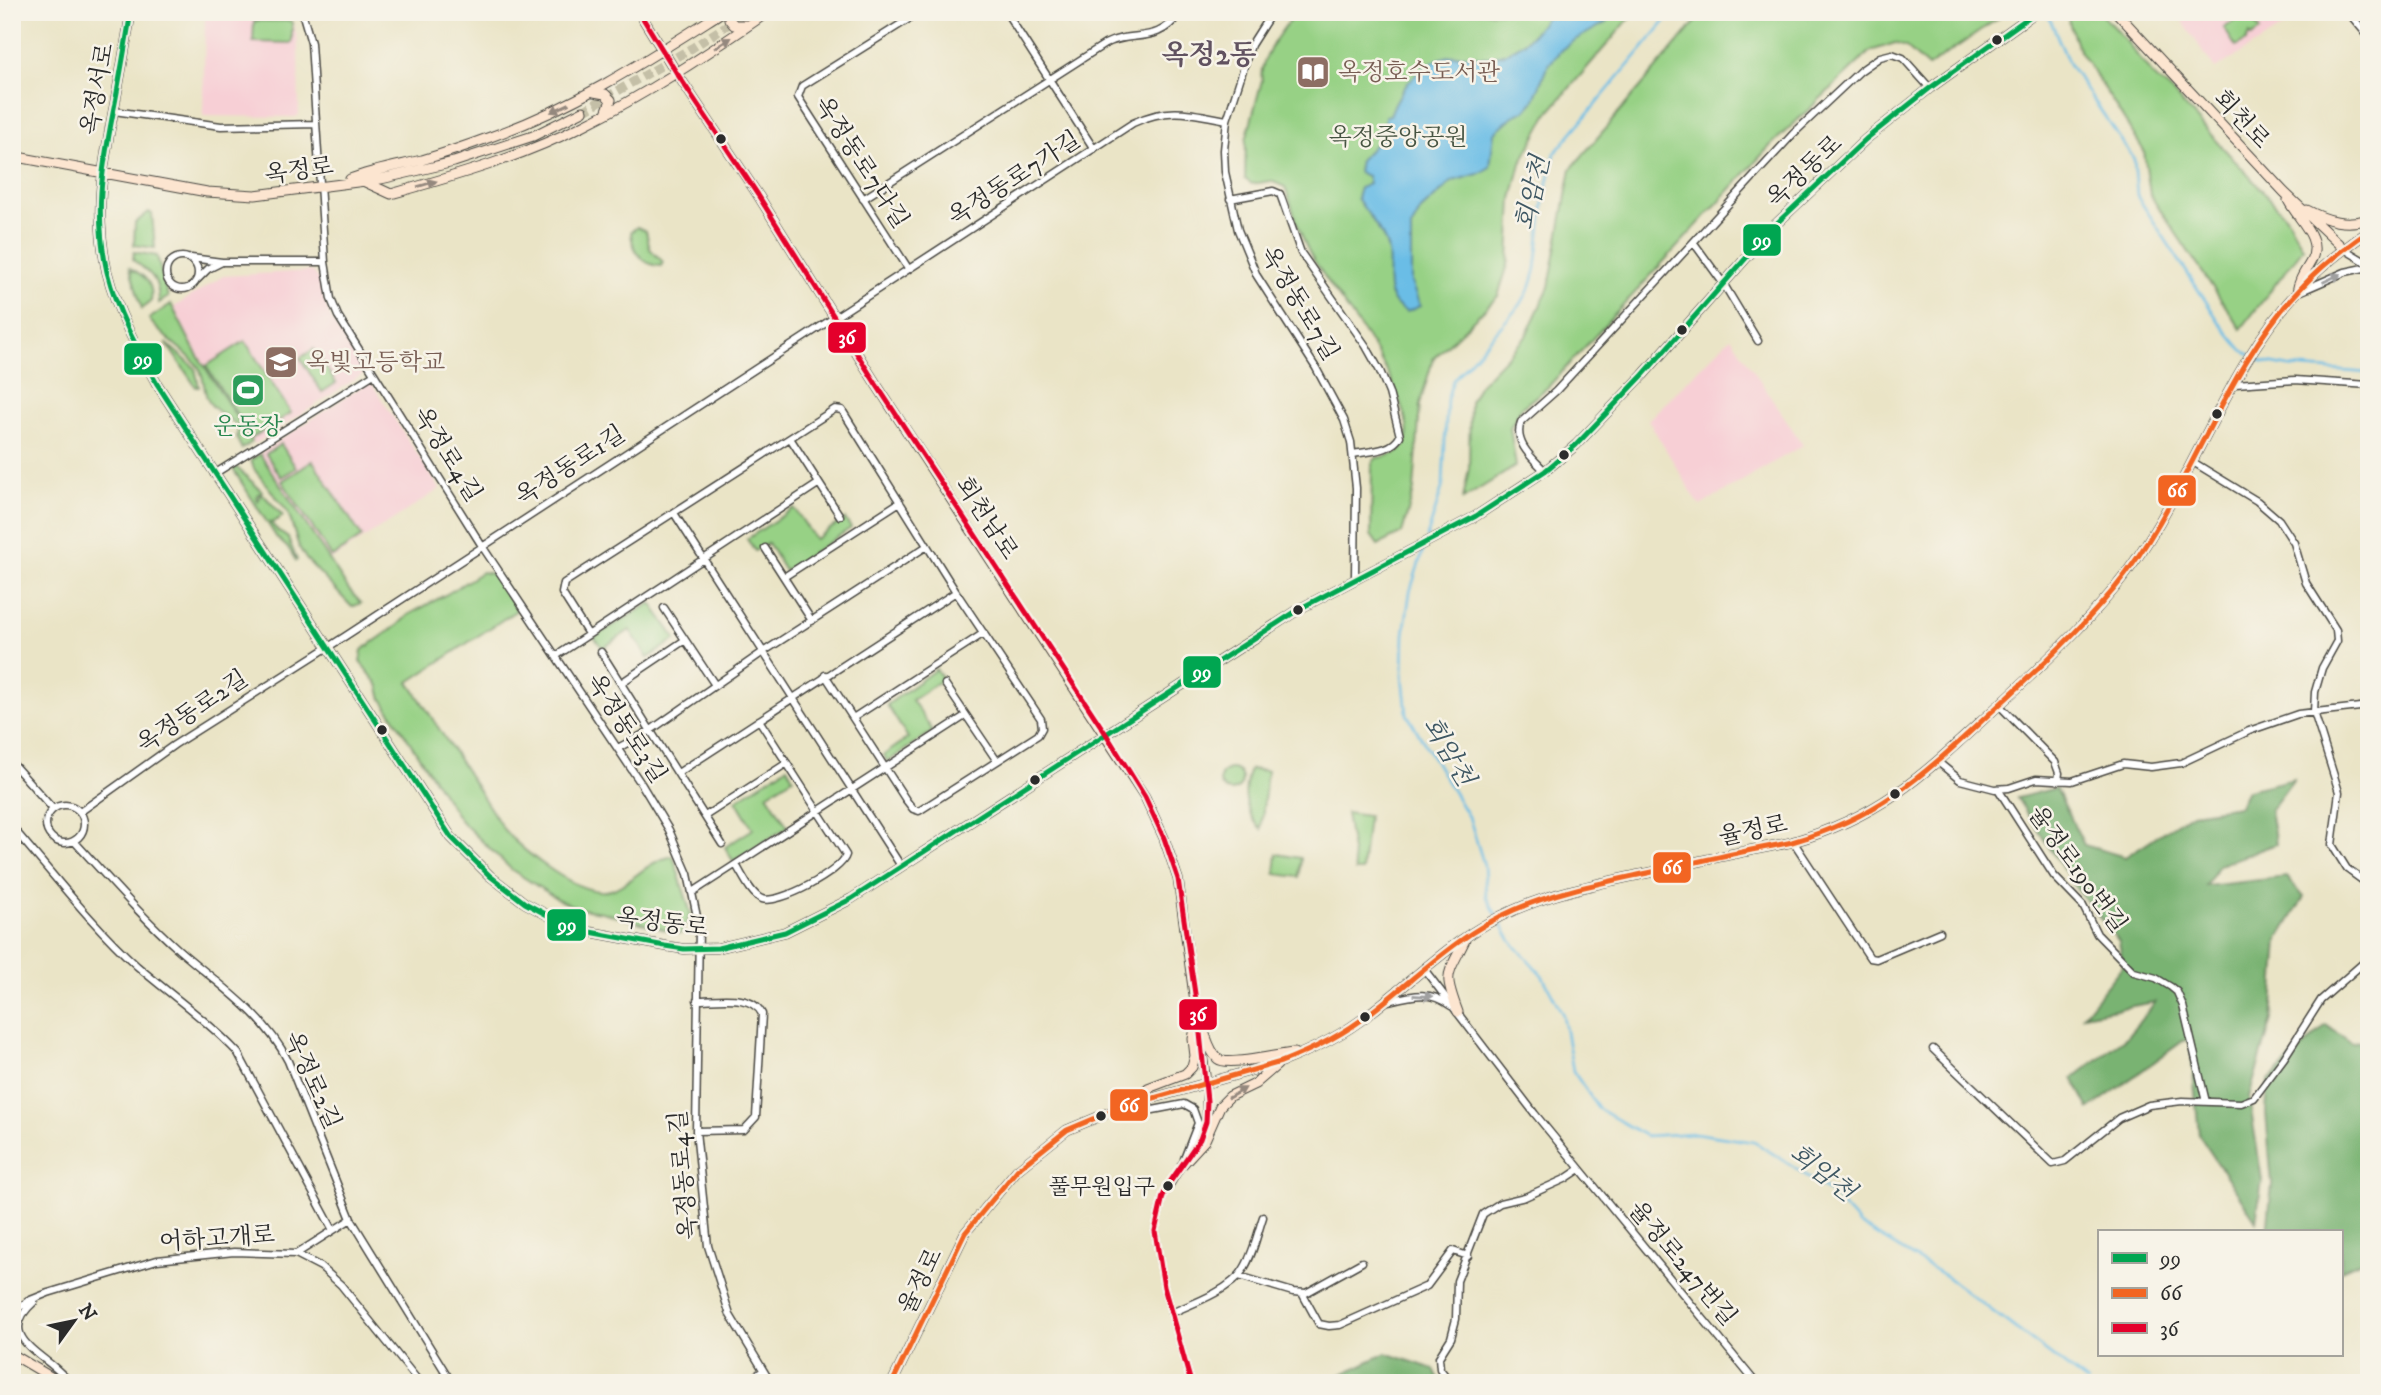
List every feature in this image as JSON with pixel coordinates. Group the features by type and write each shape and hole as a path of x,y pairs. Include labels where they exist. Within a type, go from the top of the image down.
{"main road":[{"name":"옥정서로","path":"101,174 131,12"},
{"name":"회천남로","path":"639,12 1145,797 1175,869 1206,1082"},
{"path":"336,184 370,171 421,160 495,136 593,92 722,12"},
{"path":"730,12 729,19 734,26 750,25"},
{"path":"363,181 391,194 506,158 606,113 676,72 768,12"},
{"name":"옥정동로","path":"101,174 101,229 107,272 127,330 157,384 214,474 452,837 491,876 526,903 564,924 590,932 665,946 718,948 785,932 852,899 1301,608 1476,516 1545,471 1576,445 1643,375 1776,224 1866,139 1930,88 2036,12"},
{"name":"회천로","path":"2116,12 2284,192 2344,249"},
{"path":"593,92 605,94 611,100 606,113"},
{"name":"옥정로","path":"12,156 207,192 255,195 321,188 454,162 533,136 583,111"},
{"path":"2284,192 2316,246 2311,262 2301,275 2297,292"},
{"path":"2297,204 2338,223 2369,219"},
{"path":"2297,292 2344,249 2369,231"},
{"name":"율정로","path":"892,1383 965,1233 1017,1170 1067,1130 1130,1105 1281,1062 1303,1053 1353,1026 1467,936 1511,911 1544,898 1596,884 1793,841 1837,828 1905,789 1999,705 2062,644 2114,588 2140,552 2257,347 2297,292"},
{"path":"1458,1012 1447,974 1467,936"},
{"path":"1198,1014 1211,1049 1222,1062 1303,1053"},
{"path":"1130,1105 1148,1088 1185,1074 1192,1067 1195,1056 1193,1039 1198,1014"},
{"path":"1182,1165 1205,1140 1220,1106 1230,1096 1255,1084 1281,1062"},
{"path":"12,1354 61,1383"}],"street":[{"name":"옥정로4길","path":"302,12 311,43 325,262 334,308 343,327 482,546"},
{"name":"옥정동로7다길","path":"908,268 799,102 798,92 802,86 920,12"},
{"path":"1006,12 1094,149"},
{"path":"863,199 1110,41 1143,37 1161,30 1181,12"},
{"name":"옥정동로7길","path":"1272,12 1251,46 1227,120 1224,150 1230,199 1238,230 1257,276 1335,399 1344,420 1353,454 1356,488 1354,578"},
{"path":"2348,12 2369,37"},
{"path":"1545,471 1520,440 1518,428 1521,422 1556,391 1793,134 1860,71 1880,57 1892,54 1903,58 1930,88"},
{"path":"114,111 221,126 316,124"},
{"name":"옥정동로7가길","path":"834,316 1133,123 1169,111 1227,120"},
{"path":"1230,199 1273,191 1280,194 1299,250 1366,346 1380,371 1389,393 1400,436 1395,444 1389,447 1353,454"},
{"path":"1694,243 1758,341"},
{"path":"2344,249 2369,266"},
{"path":"222,262 208,269 193,284 183,289 177,288 167,277 168,266 181,257 222,262 325,262"},
{"path":"186,257 197,267 198,277 193,284"},
{"path":"2297,292 2344,272 2369,266"},
{"name":"옥정동로1길","path":"328,647 834,316"},
{"path":"214,474 374,374"},
{"path":"2235,384 2295,380 2369,385"},
{"path":"588,634 566,601 561,588 564,583 835,409 842,410 956,592 1041,719 1042,728 1038,735 919,811 913,809 825,676"},
{"path":"790,438 839,516"},
{"path":"2193,462 2257,500 2279,520 2294,543 2306,583 2336,630 2337,641 2322,668 2315,692 2314,712 2339,792 2332,845 2347,869 2369,885"},
{"path":"556,656 818,484"},
{"path":"784,577 900,502"},
{"path":"674,513 901,866"},
{"name":"옥정동로3길","path":"482,546 618,748 669,830 693,892 699,926 699,948"},
{"path":"618,748 651,730 764,652 928,546"},
{"path":"765,548 812,621"},
{"path":"678,773 956,592"},
{"path":"664,608 715,685"},
{"path":"853,718 984,633"},
{"path":"621,683 685,640"},
{"name":"옥정동로2길","path":"80,812 174,745 328,647"},
{"path":"600,652 722,844"},
{"path":"945,684 997,761"},
{"path":"1999,705 2054,762 2059,773 2058,781"},
{"path":"1938,762 1960,780 1998,789 2036,779 2082,779 2123,764 2151,766 2181,763 2270,722 2314,712 2369,706"},
{"path":"693,892 965,716"},
{"path":"736,865 756,894 761,899 769,900 790,894 834,872 845,861 846,855 759,720"},
{"path":"12,763 53,809"},
{"path":"705,816 787,763"},
{"name":"율정로190번길","path":"1998,789 2054,876 2083,906 2097,934 2134,972 2163,981 2177,992 2183,1006 2206,1102"},
{"path":"70,806 80,812 83,831 74,841 56,841 47,832 46,819 53,809 70,806"},
{"path":"12,827 98,927 136,965 223,1037 238,1053 333,1230"},
{"name":"옥정로2길","path":"74,841 178,949 276,1038 289,1061 351,1219 452,1383"},
{"path":"1793,841 1870,958 1876,959 1940,932"},
{"name":"옥정동로4길","path":"699,948 696,1131 708,1246 730,1315 771,1383"},
{"path":"1933,1049 2053,1164 2065,1161 2119,1118 2149,1105 2171,1102 2241,1103 2254,1098 2284,1058 2321,1000 2369,958"},
{"name":"율정로247번길","path":"1424,969 1535,1114 1756,1383"},
{"path":"1384,1002 1412,995 1432,995 1458,1012"},
{"path":"696,1131 744,1130 756,1117 762,1014 758,1006 748,1000 697,1000"},
{"path":"1191,1383 1159,1264 1155,1231 1163,1196 1200,1139 1206,1122 1206,1082"},
{"path":"1130,1105 1153,1110 1184,1104 1194,1108 1198,1123 1182,1165"},
{"path":"1451,1383 1440,1369 1439,1357 1453,1332 1456,1319 1456,1288 1480,1220 1486,1211 1500,1203 1525,1197 1565,1180 1580,1169"},
{"path":"1171,1312 1201,1300 1239,1276 1248,1260 1263,1217"},
{"path":"296,1254 351,1219"},
{"path":"1302,1293 1319,1324 1340,1325 1427,1286 1451,1253 1456,1251 1468,1256"},
{"name":"어하고개로","path":"12,1312 28,1301 48,1293 157,1260 234,1252 296,1254 321,1267 341,1285 420,1383"},
{"path":"1239,1276 1306,1293 1362,1262"},
{"path":"12,1305 48,1293"},
{"path":"48,1293 24,1312 19,1323 20,1337 30,1351 54,1367 71,1383"},
{"path":"745,1383 763,1371"}],"shaded area":[{"path":"2176,12 2308,12 2215,69"},
{"path":"205,18 293,20 298,42 299,115 203,116"},
{"name":"옥빛고등학교","path":"312,271 320,280 329,315 365,373 255,444 197,352 174,307 223,276"},
{"path":"1731,337 1803,445 1700,506 1648,420"},
{"path":"370,381 440,489 331,560 260,453"}],"green space":[{"name":"옥정중앙공원","path":"1296,12 1635,12 1548,113 1521,163 1512,199 1509,261 1498,296 1433,359 1420,404 1414,490 1402,533 1378,545 1371,535 1372,464 1376,458 1392,455 1404,446 1407,425 1401,404 1372,345 1307,249 1285,187 1271,181 1252,184 1245,179 1246,140 1264,63 1273,44"},
{"path":"1704,12 2007,12 1928,67 1906,47 1895,43 1871,51 1771,145 1548,387 1521,408 1510,428 1516,466 1463,499 1469,468 1470,402 1478,386 1525,338 1549,287 1571,169"},
{"path":"2078,12 2099,12 2117,30 2151,73 2169,89 2286,216 2303,248 2241,329 2150,195 2144,151 2077,46 2068,19"},
{"path":"2248,12 2260,31 2251,37 2249,34 2246,41 2236,47 2224,28"},
{"path":"254,21 292,21 292,43 253,42"},
{"path":"149,212 152,214 155,248 134,245 135,223"},
{"path":"637,227 646,231 650,249 663,262 661,266 648,263 639,255 631,232"},
{"path":"134,252 157,256 168,297 159,303 156,283 150,273 133,260"},
{"path":"130,268 144,277 150,285 151,301 142,309"},
{"path":"171,304 195,351 252,442 242,449 237,439 238,427 209,402 197,365 149,319"},
{"name":"운동장","path":"245,341 291,413 252,438 206,366"},
{"path":"166,343 195,368 199,387 196,387"},
{"path":"314,349 336,383 322,392 300,358"},
{"path":"281,444 296,468 281,477 266,454"},
{"path":"260,454 349,590 361,603 352,607 306,559 299,547 288,512 254,469 251,460"},
{"name":"운동장","path":"313,461 362,537 332,557 282,481"},
{"path":"236,467 262,491 257,496 258,501 262,493 283,516 272,523 269,521 288,538 296,561 289,549 277,538 233,469"},
{"path":"794,508 815,539 845,519 851,528 785,571 768,543 755,551 747,539"},
{"path":"482,572 494,574 517,610 409,682 504,830 553,871 584,887 599,891 611,890 655,862 673,856 691,914 680,934 602,912 581,909 561,901 512,870 460,820 382,699 378,684 360,662 362,650 408,615"},
{"path":"651,603 676,639 648,658 630,630 603,648 594,637"},
{"path":"936,669 943,679 912,700 933,731 887,762 884,755 908,738 887,705"},
{"path":"787,767 793,778 767,794 788,827 733,861 725,847 753,829 736,800"},
{"path":"1231,769 1239,772 1242,780 1239,788 1231,791 1223,788 1220,780 1223,772"},
{"path":"1250,769 1267,771 1261,829 1251,816 1246,801"},
{"path":"2294,779 2270,811 2276,844 2219,865 2206,886 2287,877 2304,897 2278,940 2272,1019 2249,1097 2262,1180 2256,1221 2199,1135 2190,1039 2183,1041 2089,1109 2073,1078 2128,1036 2155,1002 2083,1015 2123,965 2119,941 2076,888 2017,798 2056,788 2084,845 2125,857 2192,813 2239,806 2247,790"},
{"path":"1346,813 1368,816 1362,871 1355,871"},
{"path":"1277,854 1301,858 1299,877 1275,874"},
{"path":"2369,980 2369,1258 2342,1270 2342,1230 2267,1230 2272,1184 2266,1113 2268,1081 2326,1025 2352,1043 2365,1039"},
{"path":"1386,1353 1434,1369 1441,1383 1324,1383"}],"water":[{"path":"1549,12 1612,12 1605,18 1607,22 1561,50 1547,67 1533,102 1494,133 1490,167 1478,174 1453,181 1421,210 1411,228 1411,282 1420,306 1407,312 1397,306 1389,289 1389,259 1384,239 1357,198 1360,188 1369,184 1367,176 1358,172 1360,160 1379,140 1384,139 1385,116 1390,115 1401,93 1416,74 1447,57 1487,57 1518,47 1539,27"}],"waterway":[{"name":"회암천","path":"1427,537 1443,485 1447,399 1453,380 1521,304 1531,286 1536,269 1544,199 1555,153 1673,12"},
{"path":"2047,12 2069,64 2134,159 2137,196 2222,326 2242,350 2263,362 2289,367 2369,373"},
{"name":"회암천","path":"1424,547 1410,592 1404,634 1403,676 1407,714 1470,820 1484,865 1486,896 1511,941 1542,975 1563,1015 1573,1071 1599,1109 1646,1136 1695,1133 1754,1142 1832,1194 1860,1225 1947,1277 2088,1383"}],"tunnel":[{"path":"583,111 692,48 747,12"}],"transit line":[{"name":"99","path":"131,12 103,173 101,230 107,272 116,301 157,384 451,837 490,876 525,903 564,924 590,932 684,949 718,948 785,932 851,899 1301,608 1476,516 1545,471 1576,445 1643,375 1776,224 1866,139 1930,88 2036,12"},
{"name":"36","path":"639,12 876,384 1106,734 1145,797 1164,838 1178,879 1198,1014 1207,1101 1206,1122 1200,1139 1163,1196 1155,1231 1164,1287 1191,1383"},
{"name":"66","path":"892,1383 965,1233 1017,1170 1067,1130 1122,1107 1281,1062 1316,1047 1359,1022 1474,931 1514,910 1591,886 1792,842 1854,818 1904,788 2028,678 2101,605 2140,554 2227,395 2275,319 2318,271 2369,231"}],"place":[{"name":"옥정호수도서관","path":"1313,72"},
{"name":"옥빛고등학교","path":"281,362"},
{"name":"운동장","path":"248,390"},
{"name":"풀무원입구","path":"1168,1186"}],"district":[{"name":"옥정2동","path":"1209,54"}]}
